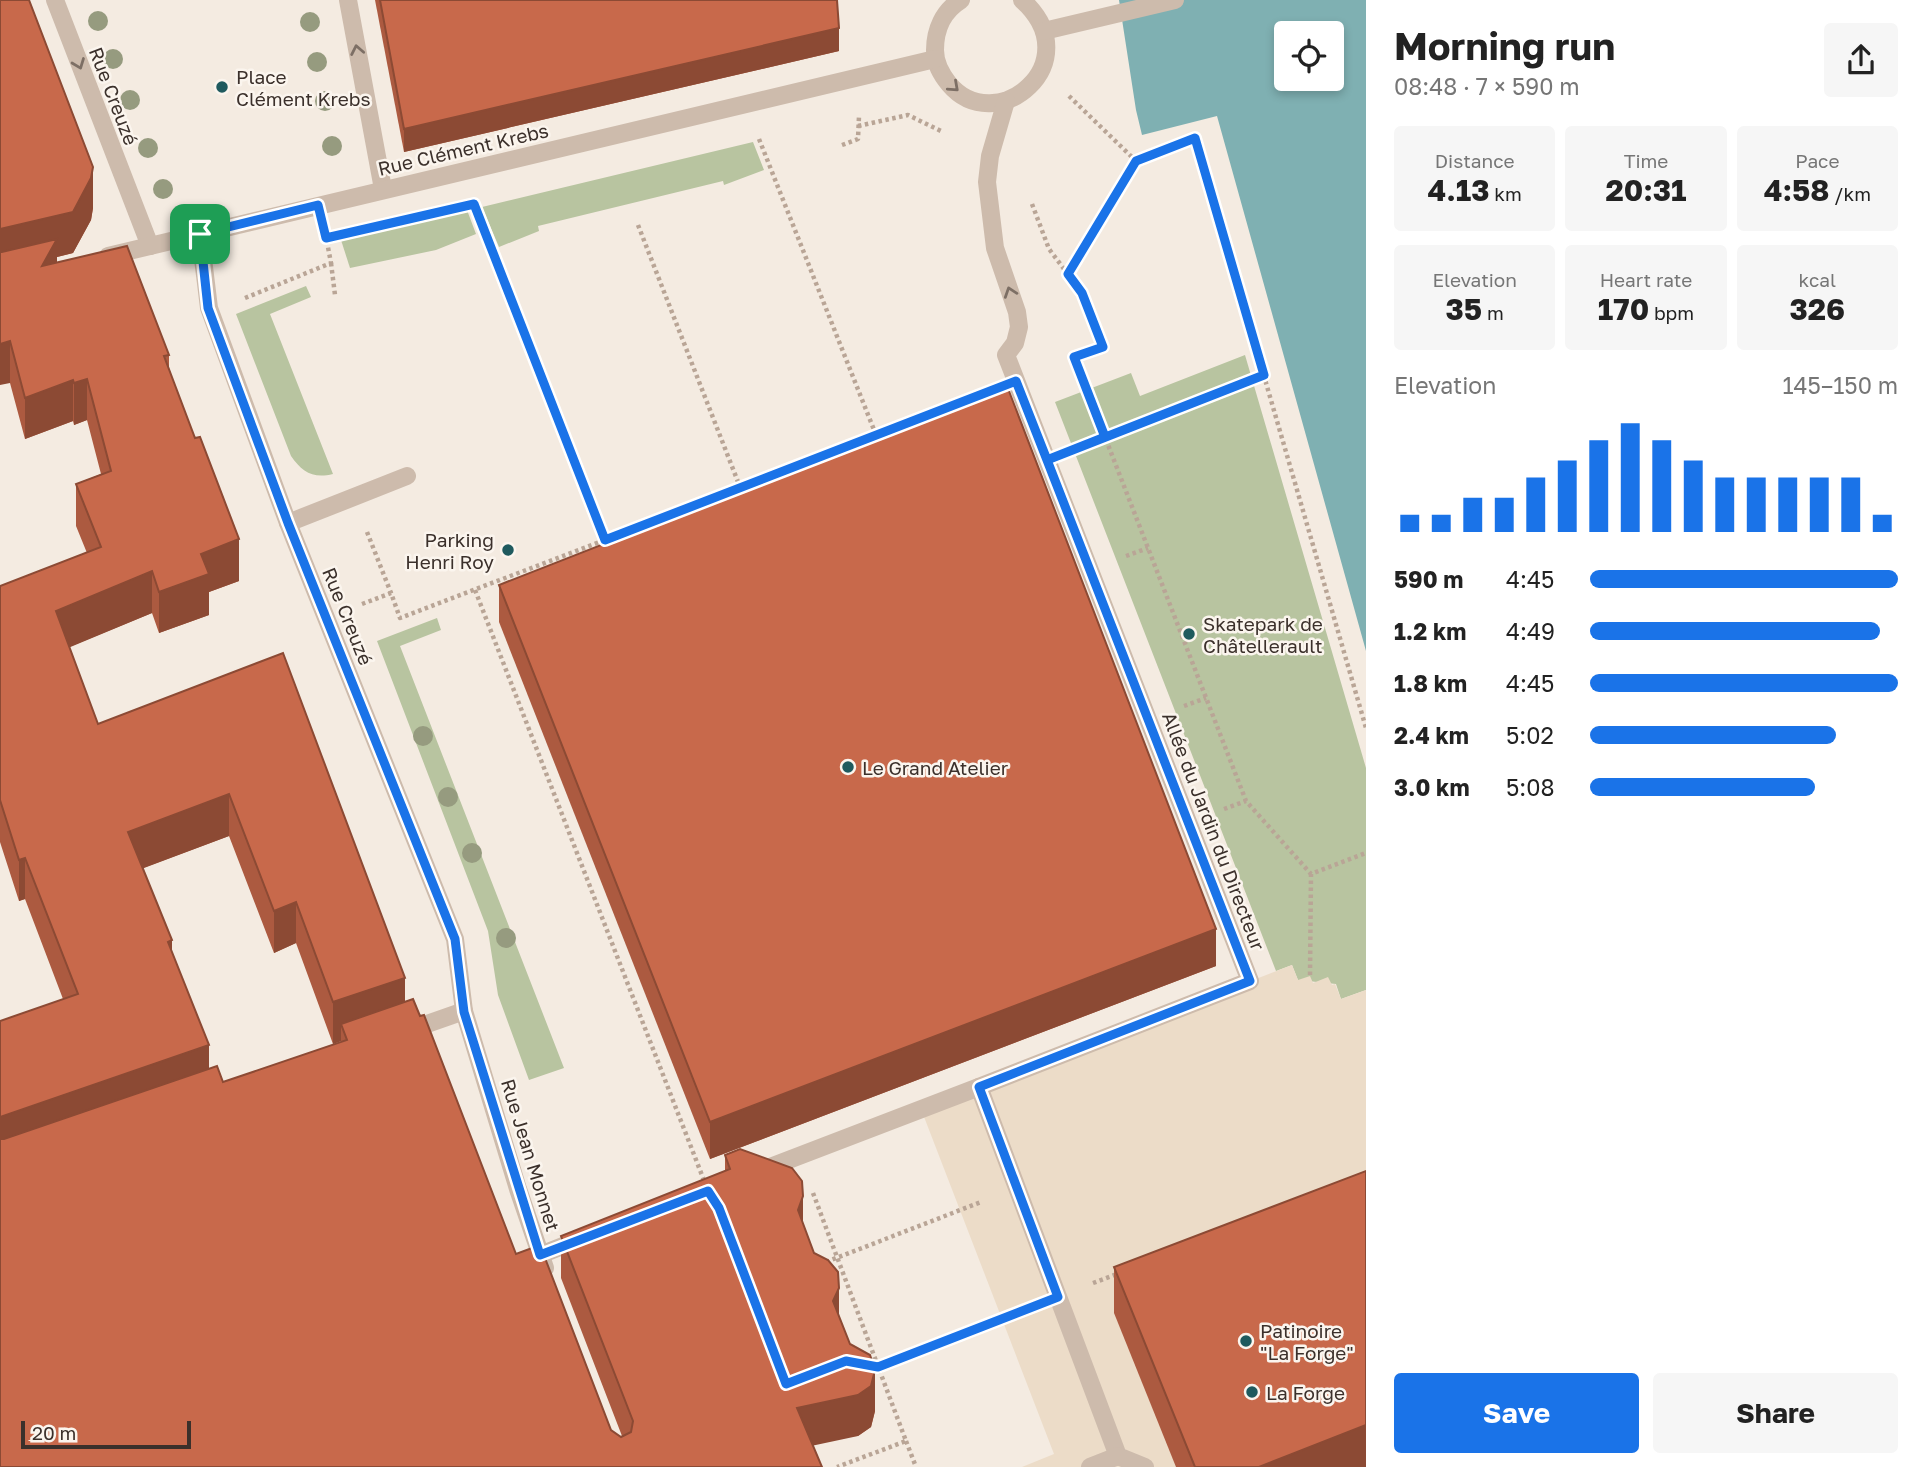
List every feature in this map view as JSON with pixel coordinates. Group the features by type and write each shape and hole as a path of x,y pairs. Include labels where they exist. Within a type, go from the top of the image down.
{"street":[{"name":"Rue Creuzé","path":"55,0 150,246"},
{"path":"348,0 383,189"},
{"path":"961,0 953,5 941,21 935,39 935,59 942,76 954,89 970,99 988,103 1006,100 1022,93 1035,82 1044,66 1047,48 1044,30 1037,14 1023,0"},
{"path":"1044,30 1175,0"},
{"name":"Rue Clément Krebs","path":"88,261 935,59"},
{"name":"Allée du Jardin du Directeur","path":"979,1087 1250,981 1006,355 1015,343 1019,327 1017,312 995,248 987,182 990,156 1006,100"},
{"name":"Rue Creuzé","path":"200,234 208,308 288,523 455,939 464,1012"},
{"path":"288,523 407,476"},
{"path":"389,1037 464,1012"},
{"name":"Rue Jean Monnet","path":"464,1012 550,1280"},
{"path":"708,1191 979,1087 1118,1456"},
{"path":"540,1255 602,1231"},
{"path":"1090,1467 1118,1456 1145,1467"}],"path":[{"path":"1063,90 1136,161"},
{"path":"858,126 908,114 990,156"},
{"path":"758,135 876,435"},
{"path":"1068,274 1136,161 1195,138 1366,727"},
{"path":"474,204 605,540"},
{"path":"318,205 335,295"},
{"path":"1037,217 1049,249 1082,293 1103,347 1074,357 1246,801 1311,874 1310,975"},
{"path":"638,225 740,487"},
{"path":"208,308 235,302 331,264"},
{"path":"1047,460 1264,375"},
{"path":"354,497 400,618 1016,381"},
{"path":"475,590 708,1191"},
{"path":"326,618 391,593"},
{"path":"1311,874 1366,853"},
{"path":"799,1156 916,1467"},
{"path":"825,1263 960,1211"},
{"path":"867,1365 878,1367 1122,1272"},
{"path":"872,1376 878,1367"},
{"path":"837,1467 906,1441"}],"green space":[{"path":"753,142 764,170 724,185 723,181 538,226 539,231 499,247 482,207"},
{"path":"467,210 476,234 436,250 350,268 341,240"},
{"path":"306,286 311,297 270,314 333,474 320,476 309,473 291,456 236,314"},
{"name":"Skatepark de Châtellerault","path":"1245,355 1366,768 1366,990 1341,999 1336,984 1298,980 1292,965 1276,971 1055,402 1131,373 1140,396"},
{"path":"437,618 441,630 400,646 564,1068 529,1080 498,995 488,931 377,641"}],"shaded area":[{"path":"1292,965 1298,980 1310,976 1313,983 1328,977 1332,985 1335,984 1341,999 1366,990 1366,1200 1177,1467 1022,1467 1054,1454 921,1109"}],"water":[{"path":"1119,0 1366,0 1366,651 1217,116 1142,135"}],"building":[{"path":"0,0 29,0 93,167 91,178 73,212 0,229"},
{"path":"380,0 837,0 839,28 404,129"},
{"path":"57,239 42,266 127,246 169,355 164,356 195,438 200,437 239,539 201,554 209,574 159,592 152,571 56,611 98,724 283,653 405,978 333,1002 296,902 274,911 229,794 128,832 172,940 168,942 209,1045 0,1117 0,1021 78,994 25,858 19,860 0,800 0,586 101,547 76,484 111,471 87,379 74,383 73,380 25,398 10,341 0,344 0,251"},
{"name":"Le Grand Atelier","path":"1007,386 1216,929 710,1122 499,585"},
{"path":"413,999 420,1016 424,1015 516,1254 540,1245 611,1430 621,1437 631,1432 633,1421 561,1236 730,1169 725,1155 740,1149 792,1168 802,1181 803,1196 798,1210 814,1253 828,1260 838,1272 839,1288 833,1301 850,1344 870,1355 875,1370 871,1386 858,1395 797,1408 822,1467 0,1467 0,1139 217,1066 223,1082 347,1040 341,1024"},
{"name":"Patinoire \"La Forge\"","path":"1366,1171 1366,1425 1259,1467 1195,1467 1114,1267"}],"place":[{"name":"Place Clément Krebs","path":"222,87"},
{"name":"Parking Henri Roy","path":"508,550"},
{"name":"Skatepark de Châtellerault","path":"1189,634"},
{"name":"Le Grand Atelier","path":"848,767"},
{"name":"Patinoire \"La Forge\"","path":"1246,1341"},
{"name":"La Forge","path":"1252,1392"}],"route":[{"path":"200,234 208,308 288,523 455,939 464,1012 540,1255 708,1191 719,1208 786,1384 846,1361 878,1367 1058,1297 979,1087 1250,981 1047,460 1105,437 1074,357 1103,347 1082,293 1068,274 1136,161 1195,138 1264,375 1047,460 1016,381 605,540 474,204 326,238 318,205 200,234"}]}
